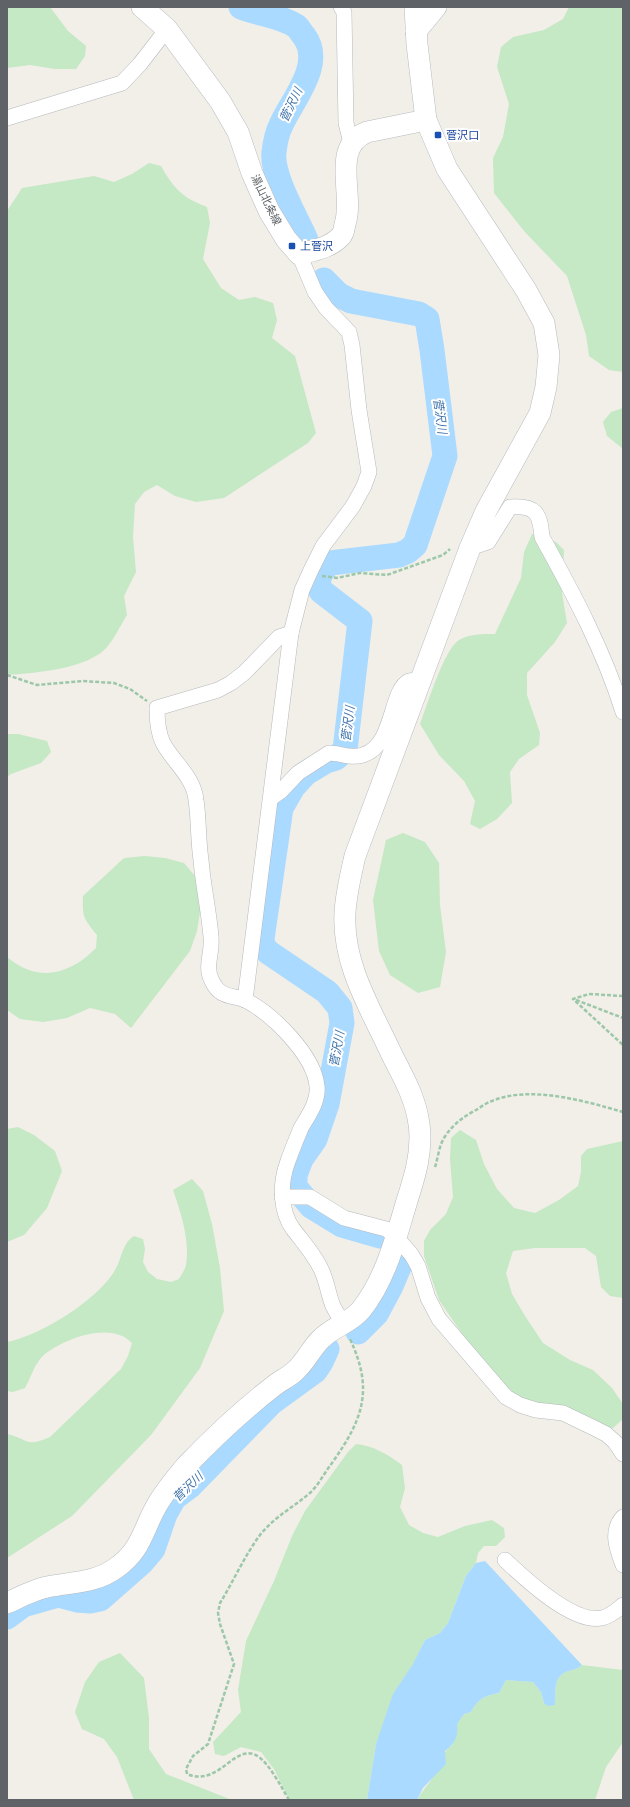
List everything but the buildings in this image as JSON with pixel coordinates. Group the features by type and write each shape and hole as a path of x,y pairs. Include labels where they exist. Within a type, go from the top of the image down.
{"street":[{"name":"湯山北条線","path":"142,7 167,29 220,101 238,132 252,173 269,211 286,239 299,254"},
{"path":"341,7 344,12 346,123 351,143"},
{"path":"7,1603 29,1592 46,1587 78,1583 97,1578 113,1570 127,1560 139,1544 156,1505 186,1467 275,1385 294,1373 322,1337 359,1312 371,1295 384,1270 396,1237 417,1168 419,1125 410,1093 356,978 349,956 345,913 349,884 355,856 421,680 460,549 486,511 540,413 546,387 549,355 544,323 526,290 447,169 426,120 416,31 415,7"},
{"path":"416,31 436,7"},
{"path":"7,118 122,83 140,64 167,29"},
{"path":"245,1000 291,633 302,590 311,570 323,546 353,506 364,486 369,472 349,332 326,308 315,292 299,254 323,248 342,235 347,219 346,159 351,143 358,135 426,120"},
{"path":"460,549 488,542 510,507 522,506 532,509 541,521 542,537 599,649 614,683 623,712"},
{"path":"291,633 280,637 244,673 231,683 218,690 157,708 157,721 162,741 173,760 188,776 196,798 201,861 210,914 212,939 207,968 212,982 220,992 229,997 245,1000 259,1008 288,1034 299,1047 318,1086 316,1099 286,1164 282,1179 288,1197 284,1210 292,1227 310,1249 322,1269 333,1306 343,1324"},
{"path":"271,798 281,791 298,773 329,753 340,755 362,755 374,750 382,739 402,686 410,681 421,680"},
{"path":"288,1197 310,1197 344,1218 386,1229 396,1237 411,1254 418,1266 428,1298 439,1319 506,1397 520,1405 536,1410 563,1413 592,1427 606,1434 615,1442 623,1454"},
{"path":"623,1517 618,1522 616,1545 623,1565"},
{"path":"505,1560 533,1586 553,1601 585,1617 606,1617 623,1604"}],"path":[{"path":"326,577 337,578 360,573 387,576 460,549"},
{"path":"7,675 36,685 83,681 114,684 130,689 157,708"},
{"path":"573,1000 589,994 623,996"},
{"path":"573,1000 623,1018"},
{"path":"573,1000 623,1045"},
{"path":"434,1170 443,1139 452,1126 468,1114 492,1101 518,1095 546,1095 585,1101 623,1112"},
{"path":"289,1800 259,1756 245,1753 235,1756 222,1769 206,1776 193,1776 187,1774 186,1769 193,1756 208,1744 234,1664 220,1624 218,1613 220,1603 260,1536 278,1516 311,1491 338,1455 356,1424 363,1402 364,1385 354,1348 343,1324"}],"green space":[{"path":"7,7 50,7 68,31 86,46 85,56 76,69 55,69 30,65 7,68"},
{"path":"569,7 623,7 623,372 609,370 589,356 586,335 567,276 524,231 494,193 493,158 503,137 509,104 497,67 501,47 513,37 544,30 563,19"},
{"path":"149,163 161,166 170,181 180,192 199,204 207,207 210,223 203,259 221,288 239,300 255,297 273,303 277,320 272,338 295,356 316,433 308,443 224,498 196,502 175,496 157,485 144,492 135,504 133,537 136,572 124,596 127,615 110,643 98,654 74,665 46,671 7,675 7,211 22,188 94,176 114,182 132,174"},
{"path":"623,408 622,448 607,436 603,422 611,412"},
{"path":"532,534 556,542 564,550 562,593 567,623 555,642 527,673 527,695 540,733 539,745 519,759 510,772 512,803 497,819 480,829 470,824 475,801 464,781 439,755 420,724 431,692 453,645 459,640 472,635 495,634 521,578 524,552"},
{"path":"7,734 18,734 47,741 51,752 41,763 11,774 7,777"},
{"path":"403,833 425,842 439,863 440,905 446,952 440,987 418,993 390,975 379,951 373,900 386,840"},
{"path":"145,856 165,858 184,863 195,876 201,906 197,931 190,951 131,1028 115,1014 90,1008 67,1018 43,1022 20,1019 7,1010 7,957 18,965 41,973 64,970 86,957 96,948 97,935 85,917 83,909 83,896 124,858"},
{"path":"18,1127 34,1135 55,1151 62,1171 47,1208 24,1235 7,1242 7,1129"},
{"path":"460,1130 476,1140 484,1164 497,1189 514,1208 535,1213 559,1200 578,1186 581,1172 581,1156 587,1149 623,1141 623,1298 610,1296 601,1287 596,1256 585,1248 535,1248 513,1251 506,1273 512,1294 543,1343 570,1360 593,1370 612,1388 623,1404 623,1419 613,1428 603,1429 527,1404 506,1389 467,1341 439,1300 424,1256 424,1241 430,1230 446,1214 453,1197 450,1159 451,1138"},
{"path":"192,1179 203,1191 212,1224 220,1268 224,1311 200,1368 151,1435 72,1516 7,1558 7,1434 27,1442 36,1442 50,1437 121,1369 128,1356 132,1343 123,1336 112,1333 88,1334 64,1342 42,1357 36,1365 25,1388 13,1392 7,1391 7,1342 36,1332 51,1324 67,1315 96,1293 115,1270 127,1243 134,1236 143,1239 145,1249 143,1262 148,1272 157,1279 171,1282 179,1279 186,1265 187,1246 182,1217 173,1190"},
{"path":"356,1444 380,1451 402,1465 405,1488 400,1507 409,1525 423,1533 438,1537 465,1526 492,1520 504,1528 505,1537 496,1546 484,1546 478,1553 476,1563 466,1576 448,1623 440,1633 425,1640 376,1744 367,1800 289,1800 274,1769 261,1752 241,1747 224,1756 215,1754 213,1742 241,1712 238,1690 246,1641 274,1581 292,1536 305,1511 348,1452"},
{"path":"120,1653 144,1678 149,1718 149,1749 166,1774 232,1800 134,1800 117,1757 104,1739 82,1729 75,1712 85,1682 99,1662"},
{"path":"582,1665 623,1670 623,1742 606,1767 595,1800 417,1800 436,1773 445,1752 452,1745 457,1723 464,1714 471,1712 479,1701 490,1695 499,1693 506,1680 533,1682 541,1692 544,1703 555,1705 556,1687 560,1676"}],"water":[{"path":"485,1561 582,1665 560,1676 556,1687 555,1705 548,1706 544,1703 541,1692 533,1682 506,1680 499,1693 482,1699 476,1704 471,1712 464,1714 457,1724 456,1739 445,1751 446,1764 423,1788 417,1800 367,1800 376,1744 393,1694 413,1664 425,1640 440,1633 448,1623 466,1576 476,1563"}],"waterway":[{"name":"菅沢川","path":"241,7 276,17 296,26 304,36 309,47 311,58 309,70 299,93 280,128 276,138 274,152 276,172 280,184 306,240"},
{"name":"菅沢川","path":"324,280 339,295 351,301 419,314 427,319 445,456 415,545 408,551 399,555 330,563 320,576 319,587 321,591 360,621 345,750 336,758 326,761 306,773 293,787 281,808 262,939 263,946 268,952 327,992 340,1008 342,1023 327,1104 315,1139 301,1159 295,1175 295,1187 311,1206 342,1225 380,1236"},
{"name":"菅沢川","path":"358,1332 376,1314 391,1286 402,1260"},
{"name":"菅沢川","path":"7,1617 23,1605 58,1595 77,1600 90,1601 100,1599 141,1563 153,1549 165,1514 174,1498 190,1486 271,1403 315,1371 327,1349"}],"place":[{"name":"菅沢口","path":"438,135"},
{"name":"上菅沢","path":"292,246"}]}
